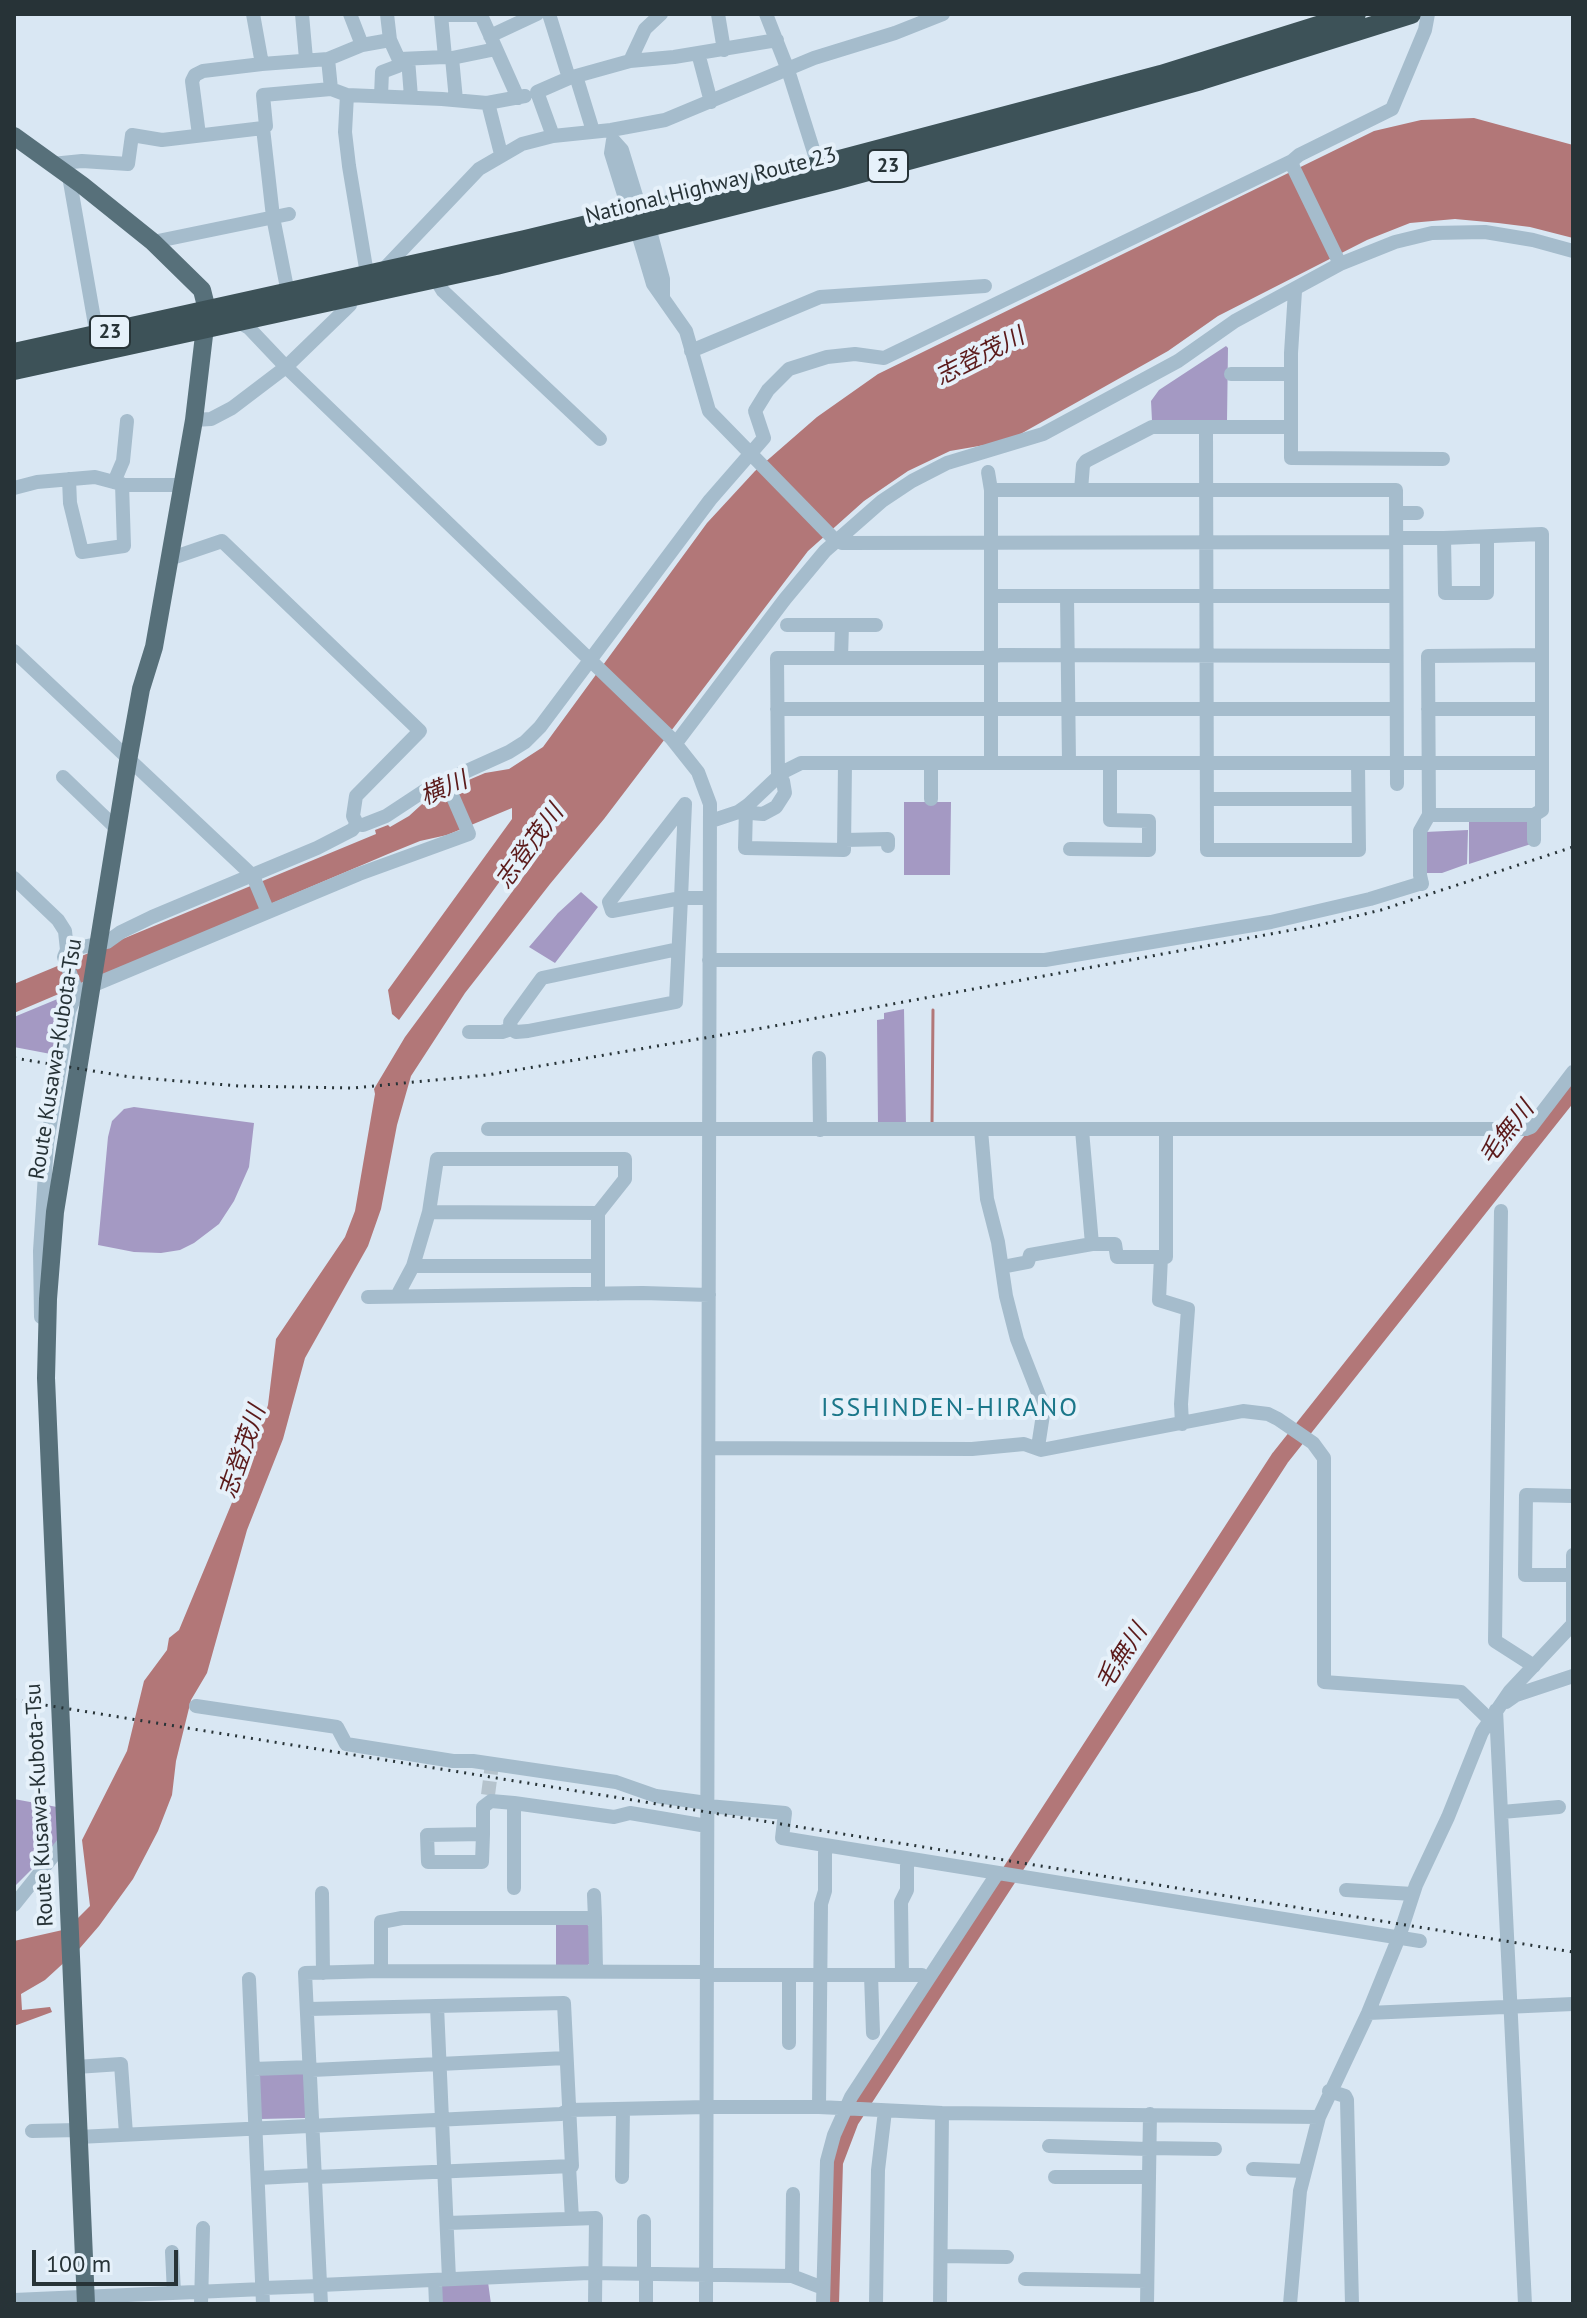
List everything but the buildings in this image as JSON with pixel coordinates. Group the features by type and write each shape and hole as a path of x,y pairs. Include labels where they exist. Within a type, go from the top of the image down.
{"highway":[{"name":"National Highway Route 23","path":"14,353 97,336 206,320 239,322 435,278 818,165 1161,75 1356,14"},
{"name":"National Highway Route 23","path":"14,370 206,320 288,293 835,180 1201,80 1411,14"}],"main road":[{"path":"14,136 153,242 202,290 206,320"},
{"name":"Route Kusawa-Kubota-Tsu","path":"86,2300 46,1378 47,1325 55,1212 79,1066 82,989 99,940 141,689 154,647 194,420 206,320"}],"street":[{"path":"253,14 262,64"},
{"path":"302,14 306,59"},
{"path":"350,14 362,45"},
{"path":"387,14 390,40 404,59 411,97"},
{"path":"381,96 382,72 398,66 404,59 448,58 493,42 512,19 537,14"},
{"path":"549,14 593,131"},
{"path":"630,61 645,21 661,14"},
{"path":"718,14 724,50"},
{"path":"766,14 788,70 818,165"},
{"path":"375,273 479,169 522,144 593,131 612,135 657,122 814,58 895,33 943,14"},
{"path":"357,824 363,825 386,816 427,789 525,742 540,727 710,500 764,438 755,411 768,390 789,369 827,357 855,354 884,358 1293,164 1299,155 1392,109 1425,30 1428,14"},
{"path":"456,100 441,15 481,15 518,98"},
{"path":"199,135 192,81 195,75 203,71 328,59 362,45 390,40"},
{"path":"288,293 273,217 263,128 266,126 263,95 331,89 347,95 488,103 518,98 573,77 630,61 724,50 777,40"},
{"path":"698,53 711,102"},
{"path":"328,59 331,89"},
{"path":"279,62 283,91"},
{"path":"537,92 553,136"},
{"path":"347,95 345,132 349,166 375,273"},
{"path":"488,103 501,154"},
{"path":"52,164 82,161 128,164 132,135 162,140 263,128"},
{"path":"612,135 611,153 663,279 663,296 686,331 709,411 842,543 1396,540 1542,534 1542,810 1534,815 1429,815"},
{"path":"1293,164 1340,262"},
{"path":"69,176 97,336"},
{"path":"153,242 289,214"},
{"path":"674,741 835,538 872,508 932,469 1043,434 1178,361 1235,321 1295,291 1340,262 1407,238 1432,233 1495,233 1573,251"},
{"path":"435,278 443,291 600,439"},
{"path":"691,351 820,297 985,286"},
{"path":"1295,291 1291,458 1443,459"},
{"path":"194,420 211,419 232,408 286,367 350,305"},
{"path":"239,322 249,328 674,741 690,760 710,804 706,2304"},
{"path":"1231,374 1291,374"},
{"path":"69,479 70,503 82,552 124,546 118,483 127,421"},
{"path":"1081,490 1086,461 1152,427 1291,427"},
{"path":"1206,427 1207,850 1359,850 1358,763"},
{"path":"988,472 991,490 991,763"},
{"path":"14,488 37,482 95,477 118,483 181,485"},
{"path":"991,490 1396,490 1397,784"},
{"path":"1396,513 1417,513"},
{"path":"1444,538 1445,593 1487,593 1487,537"},
{"path":"169,559 222,541 420,731 356,796 353,816 357,824"},
{"path":"991,596 1396,596"},
{"path":"1067,596 1069,763"},
{"path":"787,625 876,625"},
{"path":"841,658 842,625"},
{"path":"14,651 253,876 268,912"},
{"path":"709,960 1045,960 1286,919 1422,883 1420,831 1429,815 1428,656 1542,655"},
{"path":"746,807 756,815 776,807 786,787 778,777 777,658 1396,656"},
{"path":"777,709 1396,709"},
{"path":"1428,709 1542,709"},
{"path":"778,777 791,766 801,763 1542,763"},
{"path":"746,807 745,848 844,850 845,763"},
{"path":"931,763 931,799"},
{"path":"1070,849 1149,850 1149,821 1110,820 1110,763"},
{"path":"63,777 117,829"},
{"path":"47,1325 41,1322 39,1294 47,1143 69,1011 82,989 359,874 469,834 446,781"},
{"path":"703,783 609,902 612,911 681,898 709,898"},
{"path":"1207,799 1358,799"},
{"path":"469,1032 528,1031 676,1002 685,804"},
{"path":"711,821 746,807"},
{"path":"1534,815 1534,840"},
{"path":"65,953 107,942 152,917 253,876 352,830 357,824"},
{"path":"845,840 882,838"},
{"path":"14,878 58,920 65,931 65,953 82,989"},
{"path":"511,1029 510,1022 542,978 678,949"},
{"path":"819,1058 820,1130"},
{"path":"488,1129 1526,1129 1531,1127 1573,1072"},
{"path":"1002,1267 1028,1262 1030,1255 1092,1244 1115,1244 1117,1257 1166,1257 1166,1129"},
{"path":"981,1130 987,1199 1017,1339 1044,1408 1038,1447"},
{"path":"1082,1130 1092,1244"},
{"path":"397,1296 413,1266 429,1212 437,1159 625,1159 625,1179 598,1213 598,1294"},
{"path":"1501,1211 1495,1641 1534,1666"},
{"path":"429,1212 598,1213"},
{"path":"1161,1257 1159,1300 1188,1309 1182,1424"},
{"path":"413,1266 598,1266"},
{"path":"368,1297 709,1295"},
{"path":"709,1448 972,1449 1024,1444 1041,1450 1243,1411 1278,1419 1313,1443 1322,1453 1325,1464 1324,1682 1461,1692 1493,1715 1502,1812 1525,2304"},
{"path":"1572,1575 1525,1575 1526,1495 1573,1496"},
{"path":"1290,2304 1304,2171 1319,2117 1368,2013 1413,1894 1482,1732 1534,1666 1573,1624 1573,1555"},
{"path":"1513,1693 1573,1676"},
{"path":"196,1706 337,1727 346,1744 616,1782 634,1790 708,1805 785,1813 782,1838 1420,1941"},
{"path":"630,1813 634,1790"},
{"path":"483,1834 483,1807 490,1798 614,1817 630,1813 707,1826"},
{"path":"514,1803 514,1888"},
{"path":"1502,1812 1559,1807"},
{"path":"819,2107 821,1904 825,1891 825,1845"},
{"path":"14,1905 66,1848"},
{"path":"902,1975 901,1902 907,1890 907,1859"},
{"path":"823,2304 827,2161 834,2135 851,2097 998,1874"},
{"path":"1346,1890 1413,1894"},
{"path":"322,1893 323,1973"},
{"path":"594,1895 596,1971"},
{"path":"381,1971 381,1922 402,1918 595,1918"},
{"path":"321,2304 312,2068 305,1973 596,1971 922,1975"},
{"path":"789,1975 789,2043"},
{"path":"871,1975 873,2033"},
{"path":"249,1979 263,2294"},
{"path":"258,2178 572,2166 564,2003 309,2009"},
{"path":"1368,2013 1573,2004"},
{"path":"436,2304 442,2279 447,2223 437,2006"},
{"path":"253,2069 566,2058"},
{"path":"76,2067 121,2064 126,2134"},
{"path":"1329,2091 1345,2096 1347,2100 1352,2304"},
{"path":"32,2131 126,2134 561,2114 569,2110 707,2107 1319,2117"},
{"path":"622,2177 623,2109"},
{"path":"876,2304 878,2170 885,2111"},
{"path":"940,2304 942,2113"},
{"path":"1147,2304 1150,2114"},
{"path":"1049,2146 1215,2149"},
{"path":"569,2166 572,2219"},
{"path":"1253,2169 1304,2171"},
{"path":"1055,2177 1148,2177"},
{"path":"792,2276 793,2194"},
{"path":"447,2223 596,2218 595,2304"},
{"path":"644,2221 646,2304"},
{"path":"201,2298 203,2228"},
{"path":"172,2252 174,2293"},
{"path":"941,2256 1007,2257"},
{"path":"14,2300 149,2299 174,2293 201,2298 263,2294 320,2285 645,2274 792,2276 823,2288"},
{"path":"1025,2279 1147,2281"}],"shaded area":[{"path":"1226,346 1227,421 1152,421 1151,401 1159,390"},
{"path":"904,802 951,802 950,875 904,875"},
{"path":"1469,820 1531,820 1531,844 1469,864"},
{"path":"1468,830 1467,864 1442,873 1427,873 1425,832"},
{"path":"581,892 598,907 555,963 529,947 558,913"},
{"path":"72,993 56,1055 14,1047 14,1017"},
{"path":"904,1009 906,1126 878,1126 877,1020 884,1019 884,1013"},
{"path":"134,1107 254,1123 249,1167 234,1201 219,1224 180,1250 134,1252 98,1245 112,1121 124,1109"},
{"path":"14,1799 57,1807 58,1843 14,1887"},
{"path":"556,1922 584,1922 591,1928 592,1962 585,1967 556,1967"},
{"path":"304,2070 306,2118 260,2119 259,2072"},
{"path":"488,2282 491,2304 440,2304 442,2284"}],"water":[{"name":"志登茂川","path":"1474,118 1573,145 1573,238 1530,227 1455,219 1410,223 1367,240 1218,316 1168,351 1008,441 950,451 908,471 864,501 808,551 604,819 465,993 411,1076 397,1125 381,1209 368,1246 305,1358 283,1439 247,1530 207,1673 191,1700 176,1761 172,1795 158,1831 133,1879 99,1926 45,1980 21,1994 22,2010 50,2007 52,2012 14,2026 14,1941 67,1929 90,1906 82,1840 127,1751 144,1681 167,1650 169,1638 179,1630 248,1464 268,1405 276,1339 345,1237 355,1211 374,1089 405,1037 532,865 519,855 399,1020 392,1014 388,990 512,819 512,808 447,835 420,841 388,854 14,1013 14,984 376,834 375,830 390,827 409,816 432,795 444,791 448,799 467,791 464,782 485,773 509,769 543,747 707,523 755,471 817,417 878,374 1374,131 1421,120"}],"waterway":[{"path":"932,1124 933,1010"},
{"name":"毛無川","path":"830,2304 834,2162 850,2120 1280,1458 1573,1089"}],"tunnel":[{"path":"488,1795 492,1764"}],"railway":[{"path":"14,1058 130,1077 239,1086 353,1088 487,1075 763,1028 1319,925 1381,910 1573,847"},
{"path":"14,1700 1573,1952"}],"district":[{"name":"ISSHINDEN-HIRANO","path":"950,1409"}],"water label":[{"name":"横川","path":"444,789"}]}
